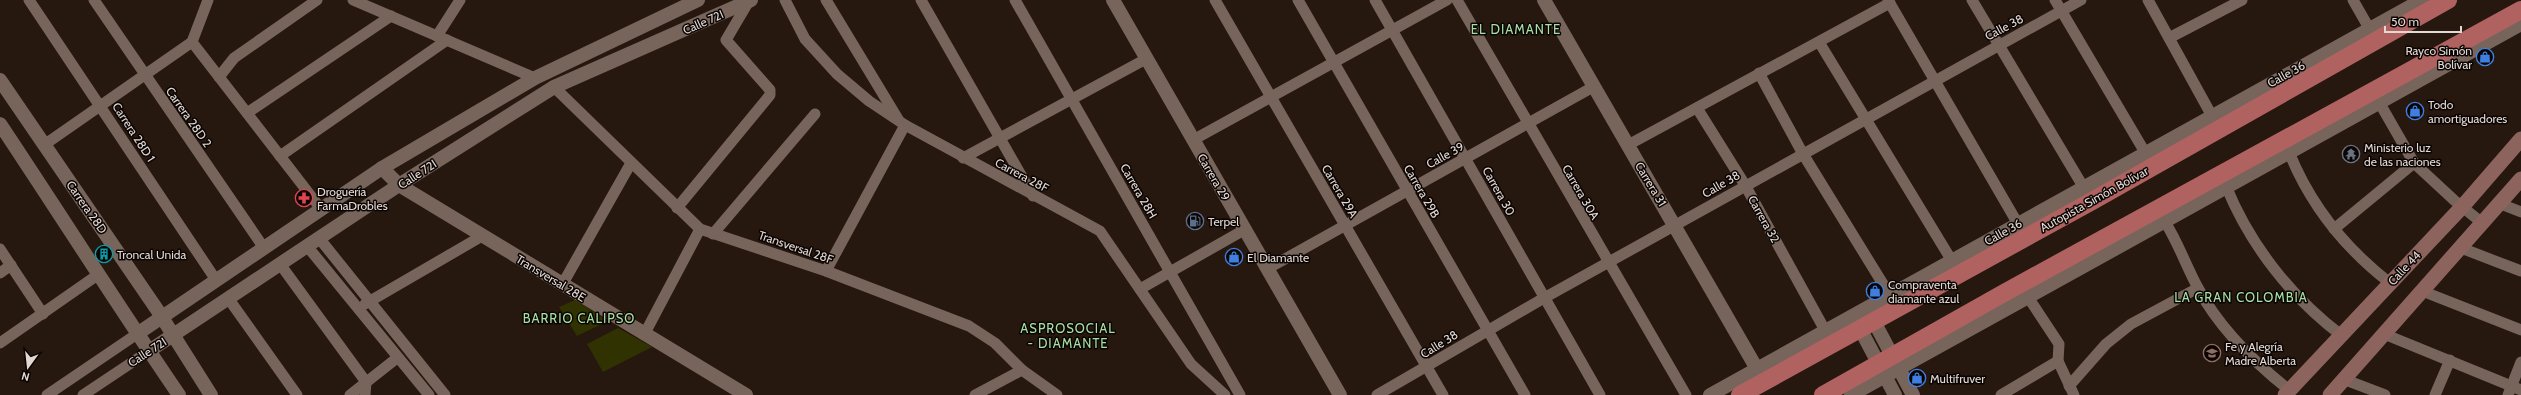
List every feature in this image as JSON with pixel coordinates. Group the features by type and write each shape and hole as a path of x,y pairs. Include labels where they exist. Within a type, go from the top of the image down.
{"highway":[{"name":"Autopista Simón Bolívar","path":"1740,395 1864,319 1927,283 2133,178 2434,2"},
{"path":"1823,395 1889,367 2004,293 2521,10"},
{"path":"1997,313 2004,293"}],"main road":[{"name":"Calle 44","path":"2287,392 2462,207 2521,139"},
{"path":"2330,395 2461,248 2481,222 2521,179"}],"street":[{"name":"Carrera 28D 1","path":"29,0 216,280"},
{"name":"Carrera 28D 2","path":"94,0 264,248"},
{"path":"44,145 192,42 208,0"},
{"path":"219,77 234,58 317,0"},
{"path":"353,0 535,78"},
{"path":"437,36 460,0"},
{"name":"Calle 72I","path":"47,395 382,168 535,78 698,0"},
{"path":"677,208 770,95 770,90 726,40 750,0"},
{"name":"Calle 72I","path":"83,395 399,185 554,87 750,0"},
{"name":"Carrera 28F","path":"785,0 805,39 837,74 869,101 903,124 963,158 1100,231 1191,364 1225,395"},
{"path":"826,0 903,124 826,271"},
{"path":"921,0 1033,196"},
{"name":"Carrera 28H","path":"1016,0 1240,395"},
{"name":"Carrera 29","path":"1113,0 1339,395"},
{"name":"Carrera 29A","path":"1215,0 1426,368 1443,395"},
{"name":"Carrera 29B","path":"1298,0 1486,330 1525,395"},
{"name":"Carrera 30","path":"1375,0 1600,395"},
{"path":"1193,140 1447,0"},
{"name":"Carrera 30A","path":"1457,0 1608,264 1686,395"},
{"name":"Carrera 31","path":"1544,0 1757,369"},
{"path":"1972,0 1997,45 2084,188"},
{"path":"2054,0 2146,154"},
{"name":"Calle 38","path":"1377,395 1426,368 1486,330 1608,264 1745,185 2081,0"},
{"path":"2148,0 2212,116"},
{"path":"2169,38 2242,0"},
{"path":"2353,0 2369,28"},
{"path":"1628,145 1819,42 1889,1 2018,224"},
{"name":"Calle 36","path":"1710,395 1826,332 1864,319 1891,297 1927,283 1952,261 2146,154 2369,28 2434,2"},
{"path":"247,113 391,16"},
{"path":"1851,395 1889,367 2028,297 2521,24"},
{"path":"280,156 447,40"},
{"path":"192,42 321,209"},
{"path":"1819,42 1952,261"},
{"path":"963,158 1146,59"},
{"path":"1759,73 1803,154 1891,297"},
{"name":"Carrera 28D","path":"0,80 162,317 211,395"},
{"name":"Transversal 28F","path":"554,87 700,229 826,271 969,326 995,343 1022,370 1057,395"},
{"name":"Calle 39","path":"1266,269 1594,87"},
{"path":"2379,102 2414,163 2462,207 2481,222"},
{"name":"Carrera 32","path":"1698,108 1745,185 1826,332"},
{"path":"713,234 814,114"},
{"path":"2,131 179,395"},
{"path":"2289,152 2311,196 2334,229 2357,255 2390,283"},
{"path":"562,285 631,163"},
{"path":"2334,229 2414,163"},
{"name":"Transversal 28E","path":"382,168 399,185 644,335 746,395"},
{"path":"2226,186 2249,233 2273,268 2302,301 2342,335"},
{"path":"2498,203 2521,212"},
{"path":"2165,222 2198,288 2236,340 2287,392"},
{"path":"644,335 700,229"},
{"path":"1140,289 1244,230"},
{"path":"358,309 482,236"},
{"path":"319,238 445,395"},
{"path":"307,246 397,358 429,395"},
{"path":"2461,248 2521,271"},
{"path":"0,249 43,314"},
{"path":"280,264 366,382 365,395"},
{"path":"0,273 11,265"},
{"path":"0,344 99,274"},
{"path":"2028,297 2059,344 2058,361 2072,390 2106,344 2131,324 2198,288"},
{"path":"2422,292 2521,330"},
{"path":"228,298 297,395"},
{"path":"1864,319 1889,367 1913,395"},
{"path":"2384,334 2450,360 2514,390 2521,362"},
{"path":"350,395 397,358"},
{"path":"2435,395 2450,360"},
{"path":"2001,395 2058,361"},
{"path":"1889,367 1895,395"},
{"path":"975,395 1022,370"},
{"path":"2343,380 2385,395"}],"shaded area":[{"path":"575,300 608,321 577,336 559,307"},
{"path":"618,328 652,347 603,372 587,344"}],"place":[{"name":"Rayco Simón Bolívar","path":"2485,57"},
{"name":"Todo amortiguadores","path":"2415,111"},
{"name":"Ministerio luz de las naciones","path":"2351,154"},
{"name":"Droguería FarmaDrobles","path":"304,198"},
{"name":"Terpel","path":"1195,221"},
{"name":"Troncal Unida","path":"104,254"},
{"name":"El Diamante","path":"1234,257"},
{"name":"Compraventa diamante azul","path":"1875,291"},
{"name":"Fe y Alegría Madre Alberta","path":"2212,353"},
{"name":"Multifruver","path":"1917,378"}],"district":[{"name":"EL DIAMANTE","path":"1516,29"},
{"name":"LA GRAN COLOMBIA","path":"2241,297"},
{"name":"BARRIO CALIPSO","path":"579,318"},
{"name":"ASPROSOCIAL - DIAMANTE","path":"1068,336"}]}
